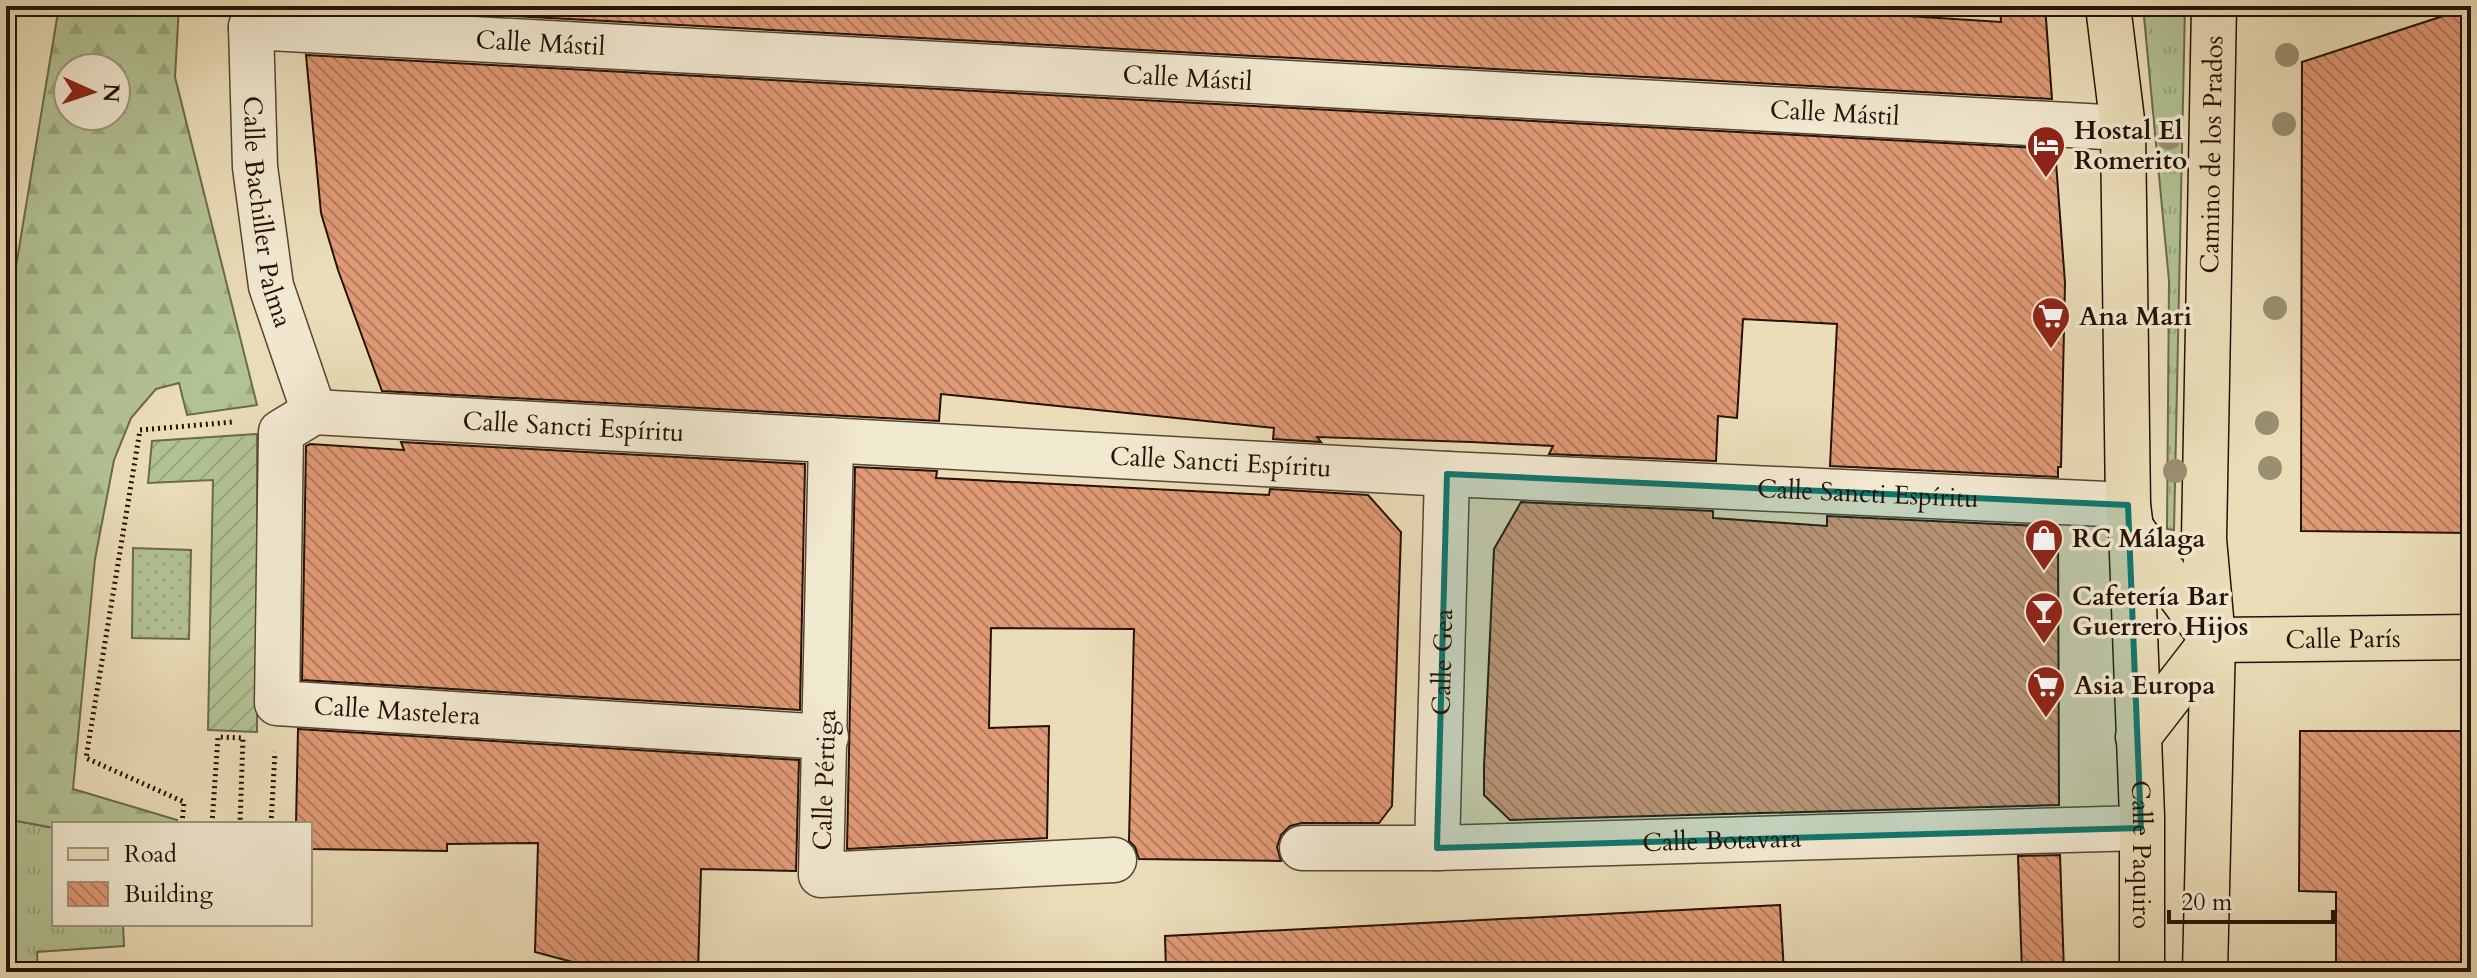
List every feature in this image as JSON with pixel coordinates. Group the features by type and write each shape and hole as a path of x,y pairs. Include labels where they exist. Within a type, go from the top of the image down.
{"main road":[{"path":"2108,6 2123,128 2130,517 2138,737"},
{"name":"Camino de los Prados","path":"2213,640 2204,539 2214,6"},
{"path":"2130,517 2213,640 2205,972"},
{"name":"Calle París","path":"2213,640 2471,637"},
{"path":"2138,737 2213,640"},
{"name":"Calle Paquiro","path":"2138,737 2142,972"}],"street":[{"name":"Calle Mástil","path":"255,17 2123,128"},
{"name":"Calle Bachiller Palma","path":"255,17 255,167 271,286 298,422"},
{"name":"Calle Sancti Espíritu","path":"298,422 831,440 1447,474 2130,517"},
{"name":"Calle Mastelera","path":"298,422 277,703 826,737"},
{"name":"Calle Pértiga","path":"831,440 821,875 1114,860"},
{"name":"Calle Gea","path":"1437,848 1447,474"},
{"name":"Calle Botavara","path":"1302,848 1437,848 2141,828"}],"path":[{"path":"182,822 184,802 86,758 140,430 259,419 298,422"},
{"path":"271,822 277,703"},
{"path":"212,822 218,737 243,738 240,822"}],"highlighted area":[{"path":"1447,474 2128,505 2141,828 1437,848"}],"green space":[{"path":"59,6 179,6 175,77 257,405 187,415 179,383 156,389 131,418 114,460 95,559 73,789 176,822 52,822 52,828 6,819 6,327"},
{"path":"2143,6 2185,6 2174,530 2167,529 2169,281"},
{"path":"257,434 257,732 208,730 213,480 148,483 152,441"},
{"path":"133,548 191,550 189,639 132,638"},
{"path":"6,819 52,828 52,926 123,926 124,946 37,952 38,972 6,972"}],"building":[{"path":"326,6 1909,6 1908,16 2001,22 2000,6 2045,6 2052,99"},
{"path":"2471,7 2471,533 2301,531 2302,62"},
{"path":"306,55 2055,149 2065,283 2061,467 2058,467 2058,477 1830,466 1837,324 1743,319 1737,418 1718,416 1716,461 1549,454 1553,446 1317,437 1321,442 1273,439 1274,428 941,394 939,421 382,391 321,213"},
{"path":"401,442 805,464 800,710 302,680 306,446 404,450"},
{"path":"855,467 937,471 936,478 1269,495 1270,489 1368,495 1401,532 1392,806 1379,823 1302,823 1290,826 1281,835 1277,847 1281,861 1139,859 1129,841 1134,629 991,628 989,728 1049,726 1047,838 847,849"},
{"path":"1521,502 1713,511 1713,518 1827,526 1827,516 2058,527 2059,805 1510,820 1484,795 1484,767 1494,549"},
{"path":"298,729 799,760 796,871 701,869 698,972 610,972 535,952 538,843 447,844 447,851 312,849 312,822 296,822"},
{"path":"2300,731 2471,731 2471,972 2336,972 2336,892 2299,891"},
{"path":"2060,855 2064,972 2022,972 2018,856"},
{"path":"1780,905 1784,972 1166,972 1165,936"}],"place":[{"name":"Hostal El Romerito","path":"2046,179"},
{"name":"Ana Mari","path":"2051,350"},
{"name":"RC Málaga","path":"2044,572"},
{"name":"Cafetería Bar Guerrero Hijos","path":"2044,645"},
{"name":"Asia Europa","path":"2046,719"}]}
